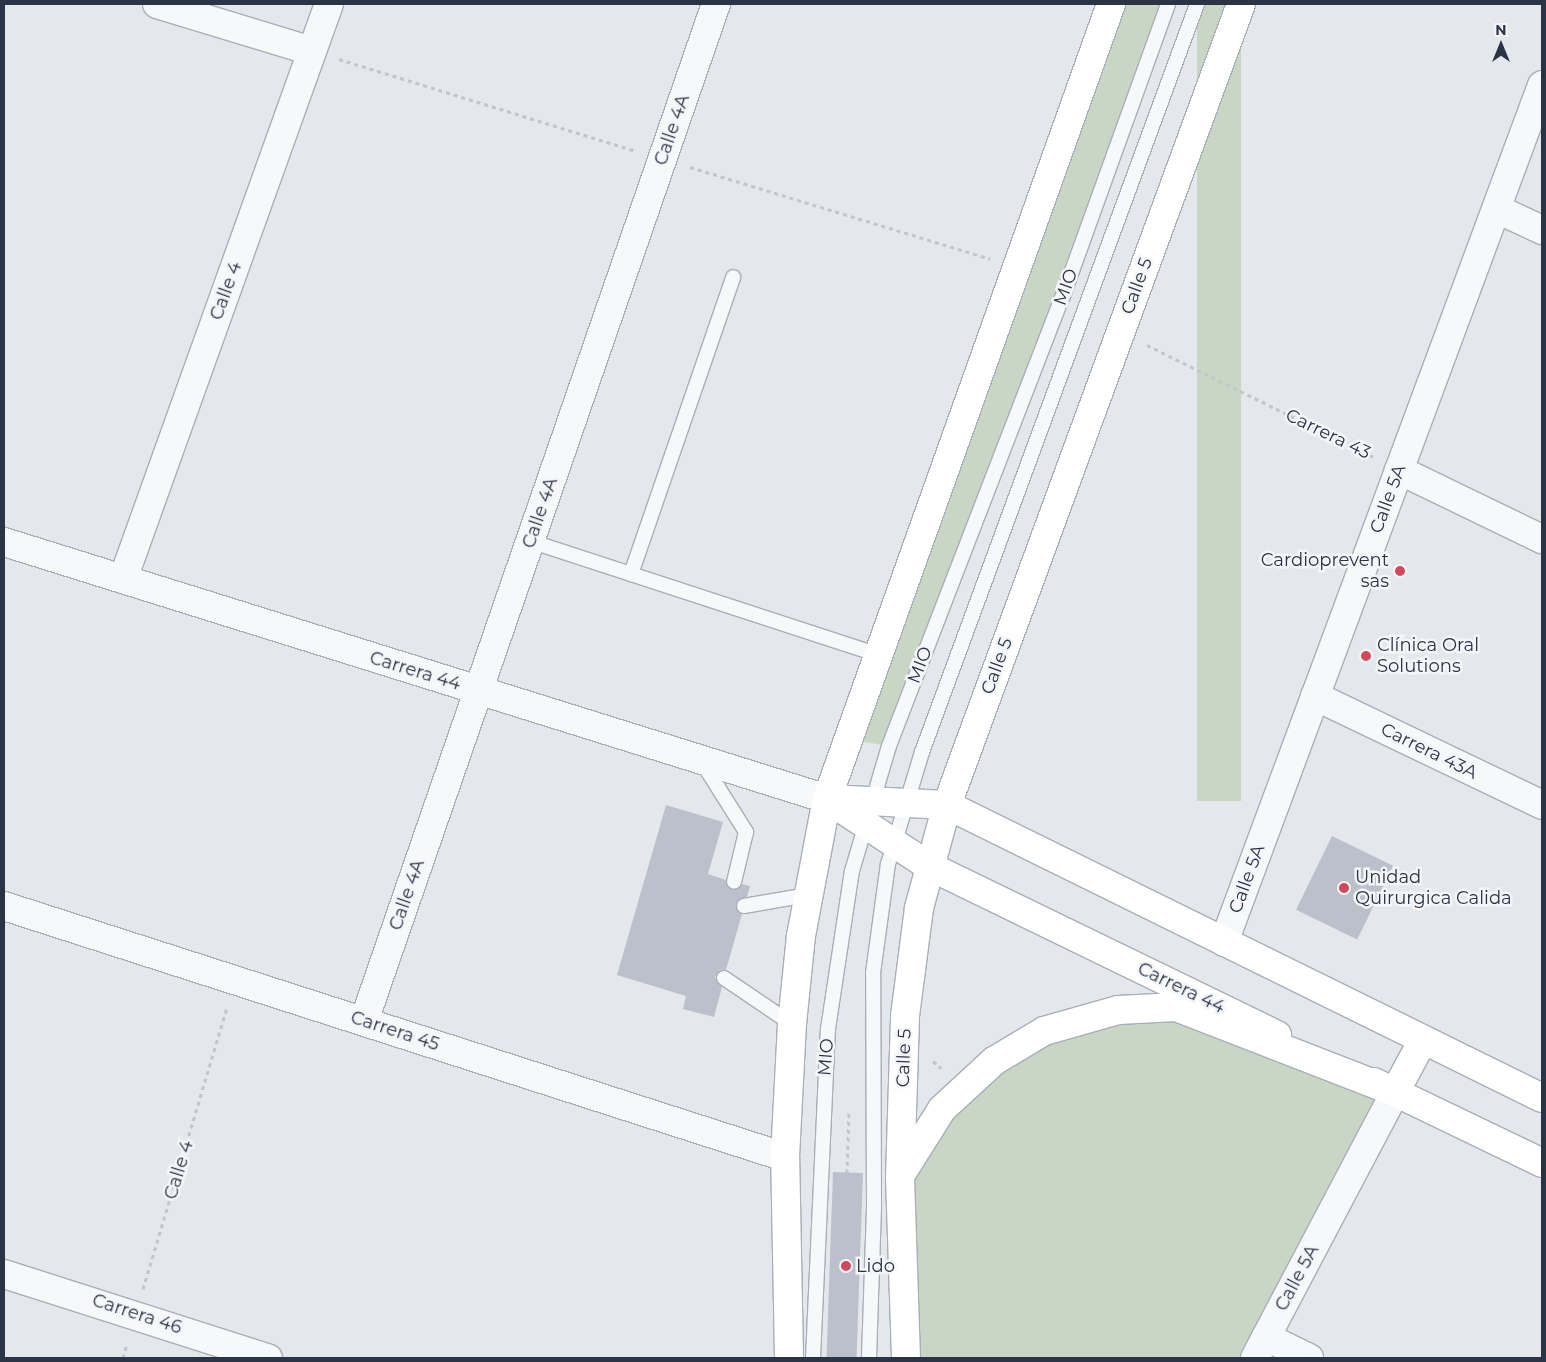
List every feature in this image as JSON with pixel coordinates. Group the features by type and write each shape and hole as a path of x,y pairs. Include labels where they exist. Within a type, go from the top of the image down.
{"main road":[{"path":"789,1358 785,1158 792,1024 808,895 827,799 1111,4"},
{"name":"Calle 5","path":"906,1358 900,1177 905,1016 919,908 947,805 1241,4"},
{"name":"Carrera 44","path":"827,799 868,813 893,842 930,866 1542,1163"},
{"name":"Carrera 44","path":"868,813 904,803 947,805 1542,1098"},
{"path":"900,1177 932,1122 979,1072 1044,1031 1118,1010 1176,1007 1396,1092 1423,1040"}],"street":[{"path":"157,4 312,51"},
{"name":"Calle 4","path":"123,579 329,4"},
{"name":"Calle 4A","path":"364,1021 716,4"},
{"name":"Calle 5A","path":"1224,942 1542,85"},
{"path":"1497,209 1542,230"},
{"path":"1399,470 1542,539"},
{"name":"Carrera 44","path":"4,542 827,799"},
{"name":"Carrera 43A","path":"1315,696 1542,805"},
{"name":"Carrera 45","path":"4,906 785,1158"},
{"name":"Calle 5A","path":"1260,1348 1396,1092"},
{"name":"Carrera 46","path":"4,1274 136,1313 268,1358"},
{"path":"1260,1348 1309,1358"}],"lane":[{"name":"MIO","path":"813,1358 828,1029 842,922 868,813 889,746 1063,296 1168,4"},
{"name":"MIO","path":"869,1358 874,1207 873,972 882,888 893,842 904,803 1198,4"},
{"path":"631,574 733,277"},
{"path":"530,541 879,655"},
{"path":"702,761 746,832 734,882"},
{"path":"744,906 808,895"},
{"path":"724,978 792,1024"}],"path":[{"name":"Carrera 43","path":"1141,342 1399,470"},
{"name":"Calle 4","path":"123,1358 235,981"}],"green space":[{"path":"1111,4 1168,4 889,746 846,739"},
{"path":"1197,4 1241,4 1241,801 1197,801"},
{"path":"1137,1008 1395,1092 1255,1358 906,1358 907,1162 979,1072"}],"building":[{"path":"666,805 723,822 708,874 726,880 732,890 742,884 750,886 747,897 736,903 742,914 726,970 720,970 715,977 722,987 714,1017 683,1009 686,996 617,975"},
{"name":"Unidad Quirurgica Calida","path":"1332,836 1393,866 1357,940 1296,910"},
{"name":"Lido","path":"833,1172 863,1173 857,1358 827,1358"}],"place":[{"name":"Cardioprevent sas","path":"1400,571"},
{"name":"Clínica Oral Solutions","path":"1366,656"},
{"name":"Unidad Quirurgica Calida","path":"1344,888"},
{"name":"Lido","path":"846,1266"}]}
